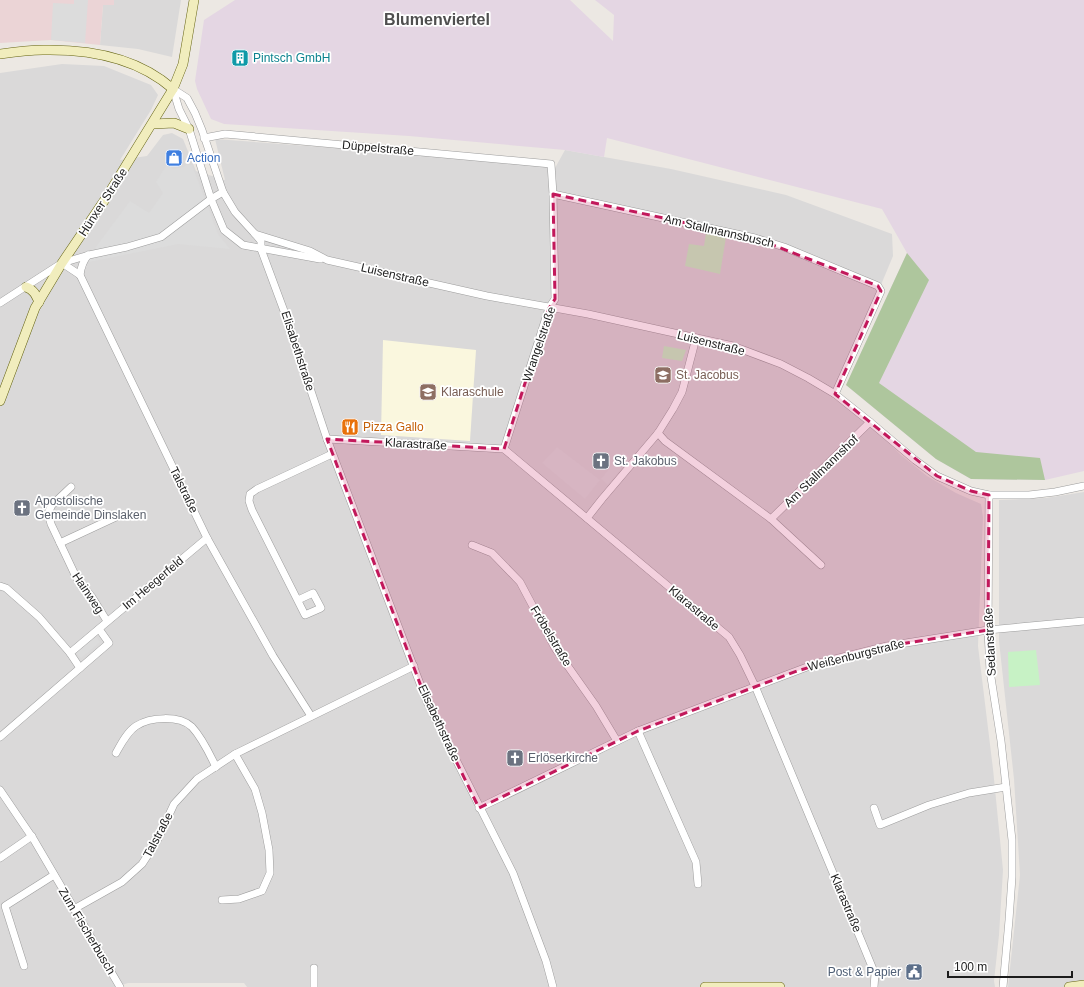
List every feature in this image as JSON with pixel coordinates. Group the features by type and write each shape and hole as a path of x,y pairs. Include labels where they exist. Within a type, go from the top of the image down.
{"main road":[{"name":"Hünxer Straße","path":"0,401 35,308 62,263 153,124 173,89 184,64 194,0"},
{"path":"0,54 42,50 77,51 96,54 114,58 142,68 163,80 173,89"},
{"path":"153,124 174,123 189,129"},
{"path":"26,287 32,289 39,302"},
{"path":"1069,987 1084,985"},
{"path":"705,987 780,987"}],"street":[{"name":"Luisenstraße","path":"173,89 179,109 189,129 211,199 224,230 243,245 327,260 487,296 588,314 733,346 781,364 835,394 915,460 937,476 971,492 989,495 1028,495 1055,492 1084,486"},
{"path":"173,89 187,98 195,113 223,192 235,212 261,241 261,249"},
{"name":"Düppelstraße","path":"204,138 225,134 551,164"},
{"name":"Wrangelstraße","path":"504,449 549,308 555,299 551,164"},
{"path":"0,303 62,263 161,237 211,199 223,192"},
{"name":"Am Stallmannsbusch","path":"553,194 755,238 784,247 878,286 881,291 835,394"},
{"name":"Luisenstraße","path":"255,234 310,251 327,260"},
{"name":"Elisabethstraße","path":"261,249 287,319 332,454 427,702 513,873 546,961 553,987"},
{"path":"62,263 80,275 84,260 89,255"},
{"name":"Talstraße","path":"80,275 207,538 273,656 310,716"},
{"path":"587,518 658,433 682,392 696,338"},
{"name":"Am Stallmannshof","path":"771,519 835,458 870,422"},
{"path":"658,433 665,441 771,519 820,565"},
{"name":"Klarastraße","path":"327,440 504,449 729,637 740,655 755,686 875,974 874,987"},
{"path":"298,600 252,510 249,501 250,494 257,489 332,454"},
{"name":"Hainweg","path":"71,487 52,505 48,513 51,524 77,579 92,597 107,621"},
{"name":"Sedanstraße","path":"989,495 988,630 990,671 1001,740 1012,840 1012,877 1003,987"},
{"path":"60,543 118,516"},
{"name":"Im Heegerfeld","path":"70,653 207,538"},
{"name":"Fröbelstraße","path":"472,545 492,553 520,582 555,648 596,706 617,741"},
{"path":"0,586 6,588 39,617 70,653 80,668"},
{"name":"Weißenburgstraße","path":"480,808 638,731 815,664 876,648 988,630 1084,621"},
{"path":"0,737 109,643 99,629"},
{"name":"Talstraße","path":"74,909 122,882 142,864 156,841 174,804 197,779 235,754 414,666"},
{"path":"116,753 125,737 136,726 153,719 172,718 190,726 204,742 216,767"},
{"path":"638,731 696,862 698,884"},
{"path":"222,900 239,899 262,891 270,873 269,850 262,813 255,789 235,754"},
{"path":"874,808 880,824 929,805 969,793 1006,787"},
{"name":"Zum Fischerbusch","path":"0,790 32,836 120,987"},
{"path":"0,858 32,836"},
{"name":"Zum Fischerbusch","path":"24,966 5,906 54,875"},
{"path":"314,968 314,987"}],"highlighted area":[{"path":"553,194 755,238 878,286 881,291 835,394 937,476 971,491 989,495 988,630 875,648 797,671 638,731 479,808 427,702 327,439 504,449 549,308 555,299"}],"shaded area":[{"path":"0,0 114,0 114,5 103,5 100,45 51,40 0,43"},
{"path":"74,0 88,0 85,43 51,40 53,3 74,4"},
{"path":"114,0 181,0 172,57 138,49 100,45 103,4 114,5"},
{"path":"235,0 570,0 613,41 614,15 595,0 1084,0 1084,471 1045,480 971,479 936,459 846,385 907,253 882,209 607,138 604,157 565,150 409,136 224,124 211,119 197,89 195,81 204,20"},
{"path":"62,64 104,66 151,85 158,95 151,110 120,160 147,156 163,135 172,133 183,139 196,171 225,180 215,139 445,156 555,168 565,150 671,169 786,195 892,234 893,256 830,396 857,414 901,455 927,476 956,493 981,504 983,517 978,646 993,769 1003,870 999,935 994,981 995,987 247,987 244,983 128,983 116,987 0,987 0,73"},
{"path":"186,165 192,165 218,234 230,249 178,244 84,263 130,201 149,213 163,193 156,182 166,166 170,166 173,169 184,167"},
{"name":"Klaraschule","path":"383,340 476,350 470,441 381,435"},
{"path":"557,447 600,480 585,499 542,463"},
{"path":"623,451 630,458 608,485 601,479"},
{"path":"1084,492 1084,987 1008,987 1020,875 1014,779 999,641 999,500 1046,498"},
{"path":"96,637 100,642 81,658 76,653"}],"green space":[{"path":"706,233 726,237 720,274 685,266 689,244 704,246"},
{"path":"907,253 929,280 879,383 976,452 1040,458 1045,480 971,479 936,459 846,385"},
{"path":"664,346 686,350 682,361 662,358"},
{"path":"1036,650 1040,685 1009,687 1008,652"}],"place":[{"name":"Pintsch GmbH","path":"240,58"},
{"name":"Action","path":"174,158"},
{"name":"St. Jacobus","path":"663,375"},
{"name":"Klaraschule","path":"428,392"},
{"name":"Pizza Gallo","path":"350,427"},
{"name":"St. Jakobus","path":"601,461"},
{"name":"Apostolische Gemeinde Dinslaken","path":"22,508"},
{"name":"Erlöserkirche","path":"515,758"},
{"name":"Post & Papier","path":"914,972"}],"district":[{"name":"Blumenviertel","path":"437,19"}]}
